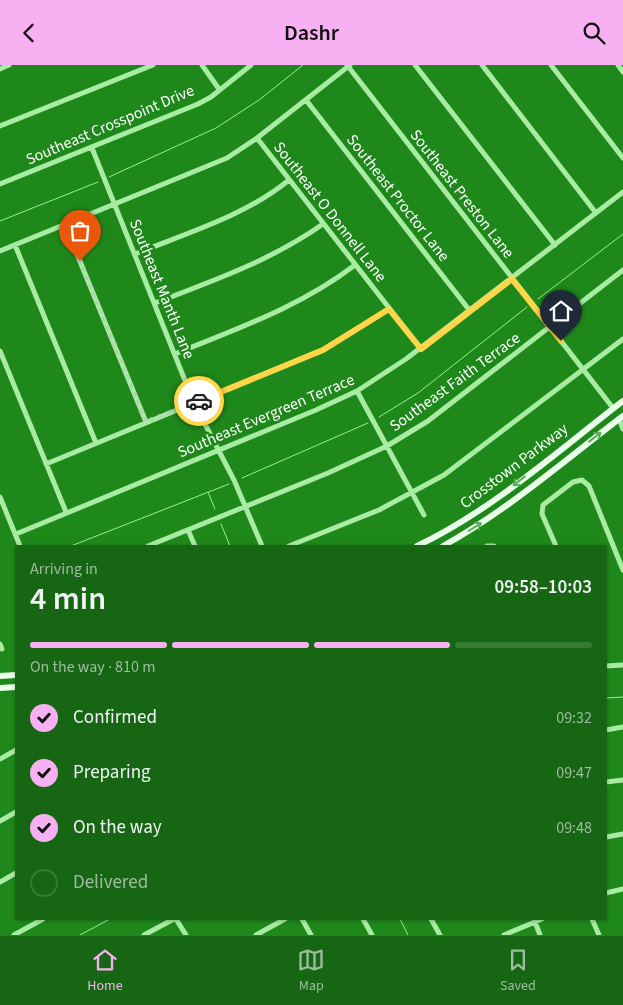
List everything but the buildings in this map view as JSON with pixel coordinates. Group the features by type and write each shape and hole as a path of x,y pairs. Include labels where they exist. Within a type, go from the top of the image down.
{"main road":[{"name":"Crosstown Parkway","path":"419,545 476,513 623,401"},
{"name":"Crosstown Parkway","path":"445,545 484,522 621,417"},
{"path":"542,463 547,467 546,475"},
{"path":"0,676 15,675"},
{"path":"0,688 15,687"}],"street":[{"path":"0,69 9,65"},
{"path":"0,126 152,65"},
{"path":"202,65 219,89"},
{"name":"Southeast Crosspoint Drive","path":"0,184 198,104 211,97 251,65"},
{"path":"415,65 555,245"},
{"path":"482,65 596,213"},
{"path":"551,65 623,158"},
{"path":"618,65 623,72"},
{"path":"0,251 226,158 257,138 349,66"},
{"name":"Southeast Preston Lane","path":"349,66 613,409"},
{"name":"Southeast Proctor Lane","path":"306,99 470,311"},
{"name":"Southeast O Donnell Lane","path":"257,138 421,349"},
{"name":"Southeast Manth Lane","path":"92,148 194,403 246,506 262,545"},
{"path":"135,254 249,207 289,181"},
{"name":"Southeast Evergreen Terrace","path":"16,534 316,411 357,391 421,349 623,192"},
{"path":"155,303 262,261 299,241 323,224"},
{"path":"65,225 146,422"},
{"path":"15,245 96,443"},
{"path":"175,354 293,305 332,283 355,265"},
{"name":"Southeast Faith Terrace","path":"150,545 328,473 387,446 428,421 623,270"},
{"path":"46,464 323,350 389,309"},
{"path":"291,545 379,510 444,475 623,339"},
{"path":"0,351 66,512"},
{"path":"357,391 424,515"},
{"path":"621,417 623,429"},
{"path":"556,545 542,513 544,503 576,480 582,480 588,484 623,570"},
{"path":"0,497 20,545"},
{"path":"188,530 195,545"},
{"path":"607,666 623,665"},
{"path":"607,729 623,727"},
{"path":"0,759 15,751"},
{"path":"607,782 623,780"},
{"path":"0,821 15,813"},
{"path":"607,837 623,834"},
{"path":"0,882 15,874"},
{"path":"607,893 623,889"},
{"path":"14,935 41,920"},
{"path":"144,935 173,920"},
{"path":"176,920 186,935"},
{"path":"256,935 283,920"},
{"path":"303,920 311,935"},
{"path":"364,920 372,935"},
{"path":"432,920 440,935"},
{"path":"504,935 540,920"},
{"path":"592,920 599,935"},
{"path":"535,922 540,935"}],"waterway":[{"path":"109,177 216,128 259,100 303,65"},
{"path":"0,221 98,182"},
{"path":"538,299 623,234"},
{"path":"379,417 418,393 527,307"},
{"path":"242,478 368,423"},
{"path":"74,545 229,484"},
{"path":"208,492 215,509"},
{"path":"221,524 230,545"},
{"path":"607,698 623,697"},
{"path":"80,935 108,920"},
{"path":"400,920 408,935"}],"way so far":[{"path":"80,261 146,422 199,401"}],"route":[{"path":"199,401 323,350 389,309 421,349 512,279 561,341"}]}
